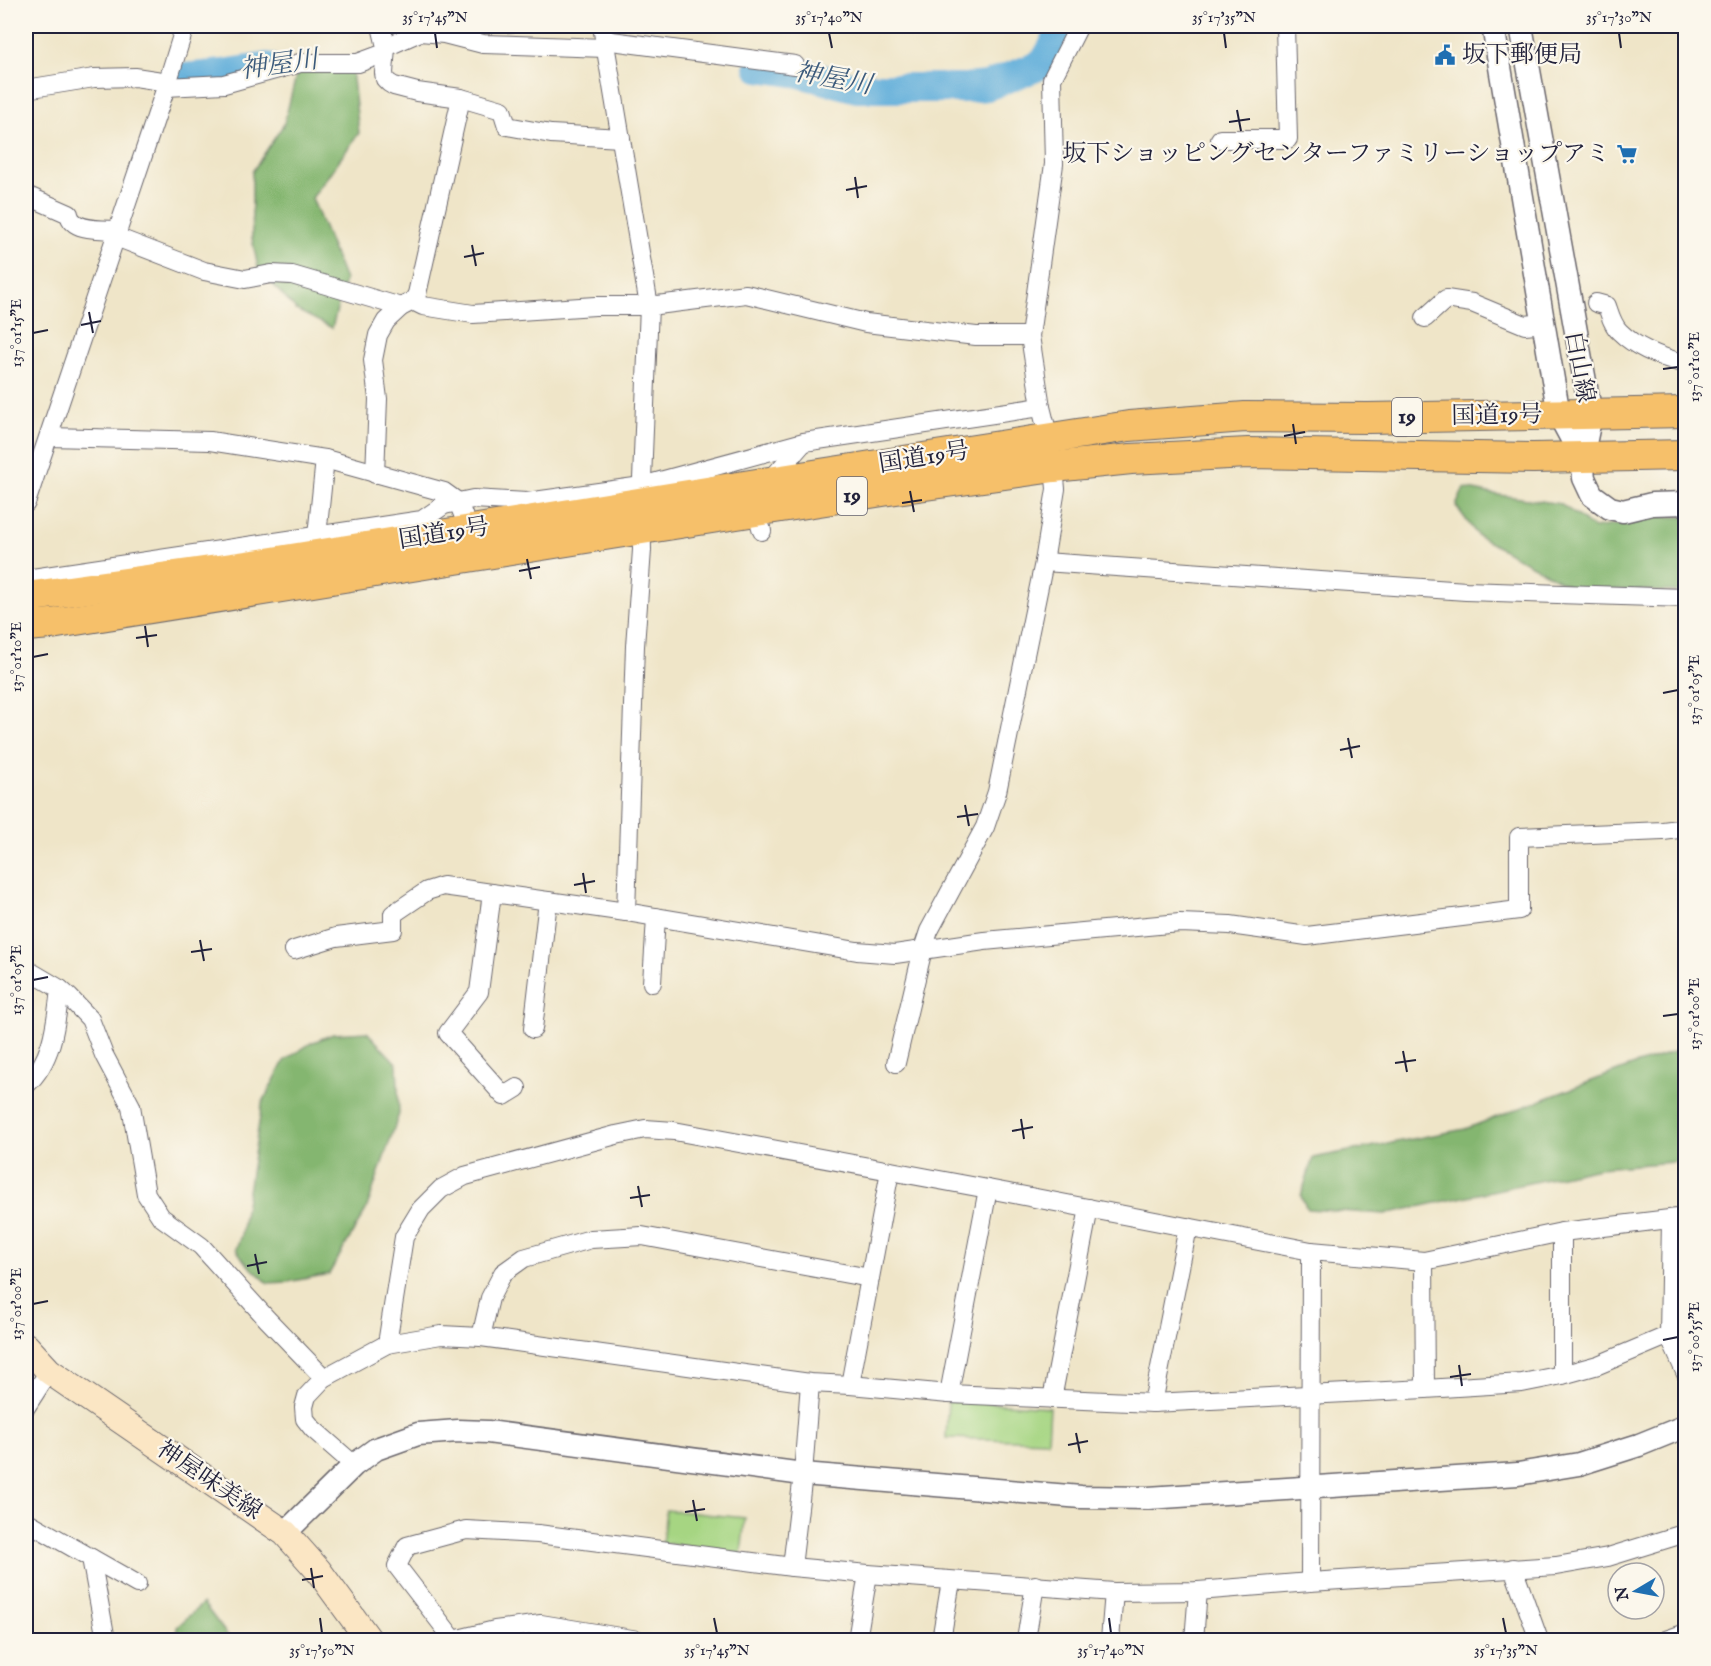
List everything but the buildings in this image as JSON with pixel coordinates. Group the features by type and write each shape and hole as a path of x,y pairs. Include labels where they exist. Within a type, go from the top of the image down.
{"highway":[{"name":"国道19号","path":"26,597 642,506 759,521 1051,453 1129,426 1245,417 1368,418 1686,412"},
{"name":"国道19号","path":"26,626 51,624 769,482 1051,453 1131,459 1248,453 1582,458 1686,455"}],"main road":[{"name":"神屋味美線","path":"26,1346 49,1371 285,1533 318,1570 369,1641"}],"street":[{"path":"26,504 31,472 49,437 185,26"},
{"path":"381,26 386,50 384,73 386,79 394,86 417,92 461,98 502,110 507,126 550,134 621,138"},
{"path":"896,1063 922,949 929,931 985,827 997,792 1044,562 1056,489 1030,336 1054,164 1052,79 1079,26"},
{"path":"1220,140 1288,139 1285,26"},
{"name":"白山線","path":"1493,26 1559,415 1582,458"},
{"name":"白山線","path":"1521,26 1592,415 1582,458"},
{"path":"26,89 94,78 135,77 167,85 224,84 300,63 358,63 420,32 444,34 483,44 604,38 795,65"},
{"path":"604,38 650,306 626,912"},
{"path":"375,474 378,399 373,360 378,334 386,321 417,294 461,98"},
{"path":"26,195 69,214 70,219 78,226 117,233 204,271 245,279 271,274 292,275 407,304 473,314 595,306 650,306 746,294 866,322 976,336 1030,336"},
{"path":"1425,318 1446,299 1472,303 1525,325 1544,323"},
{"path":"1596,303 1607,306 1619,331 1640,347 1686,364"},
{"path":"26,579 422,520 444,505 473,499 642,506 804,442 1041,407"},
{"path":"49,437 210,441 325,459 444,492 458,502 469,530"},
{"path":"769,482 804,442"},
{"path":"1582,458 1584,478 1592,495 1610,508 1623,512 1652,504 1686,503"},
{"path":"317,536 325,459"},
{"path":"1044,562 1466,591 1686,598"},
{"path":"294,950 336,937 393,930 393,914 427,891 443,886 626,912 857,951 895,954 1020,937 1180,923 1230,925 1307,936 1519,910 1519,837 1686,828"},
{"path":"492,893 479,992 448,1033 504,1096 517,1088"},
{"path":"533,1029 548,901"},
{"path":"652,983 656,917"},
{"path":"26,969 60,989 90,1019 104,1055 132,1106 146,1194 161,1217 201,1246 324,1378"},
{"path":"26,1085 46,1057 55,1028 60,989"},
{"path":"387,1344 404,1237 421,1209 441,1189 465,1176 616,1134 645,1129 674,1131 1311,1251 1424,1261 1562,1232 1678,1218 1677,1332 1686,1374"},
{"path":"850,1385 890,1171"},
{"path":"949,1394 988,1189"},
{"path":"1052,1400 1089,1208"},
{"path":"1154,1403 1188,1227"},
{"path":"1562,1232 1562,1375"},
{"path":"481,1338 490,1298 503,1273 524,1258 591,1239 642,1236 870,1278"},
{"path":"1310,1582 1311,1251"},
{"path":"1424,1261 1425,1389"},
{"path":"354,1465 313,1429 305,1419 304,1407 307,1396 324,1378 387,1344 441,1335 481,1338 810,1383 1052,1400 1154,1403 1522,1383 1598,1365 1677,1332"},
{"path":"26,1407 49,1371"},
{"path":"792,1566 803,1474 810,1383"},
{"path":"285,1533 354,1465 376,1449 418,1434 488,1432 803,1474 1081,1497 1179,1497 1518,1474 1579,1464 1639,1445 1686,1426"},
{"path":"26,1521 137,1584"},
{"path":"638,1641 541,1624 495,1630 454,1640 397,1566 406,1546 466,1530 538,1534 792,1566 951,1581 1114,1592 1198,1591 1556,1566 1608,1557 1686,1533"},
{"path":"91,1558 106,1641"},
{"path":"1513,1568 1539,1641"},
{"path":"857,1641 868,1574"},
{"path":"941,1641 951,1581"},
{"path":"1026,1641 1035,1585"},
{"path":"1194,1641 1198,1591"},
{"path":"1110,1641 1114,1592"},
{"path":"1666,1641 1686,1634"}],"green space":[{"path":"298,68 352,70 359,133 312,198 345,280 332,328 296,310 258,268 252,238 252,172 284,124"},
{"path":"1464,488 1561,504 1594,528 1657,516 1685,517 1685,592 1573,588 1478,536 1456,506"},
{"path":"367,1032 397,1064 399,1114 366,1210 329,1274 288,1282 268,1283 245,1262 236,1249 241,1235 262,1104 284,1061 311,1043 333,1034"},
{"path":"1685,1048 1685,1161 1599,1168 1385,1214 1307,1209 1301,1196 1313,1158 1465,1129"},
{"path":"1684,1224 1685,1322 1679,1317 1678,1229"},
{"path":"948,1400 1050,1407 1048,1441 946,1438"},
{"path":"666,1510 745,1518 741,1554 662,1543"},
{"path":"203,1603 231,1640 177,1640 177,1627"}],"waterway":[{"name":"神屋川","path":"759,67 799,73 857,88 987,86 1036,67 1045,61 1065,26"},
{"name":"神屋川","path":"175,79 268,67"}],"place":[{"name":"坂下郵便局","path":"1445,55"},
{"name":"坂下ショッピングセンターファミリーショップアミ","path":"1627,154"}]}
